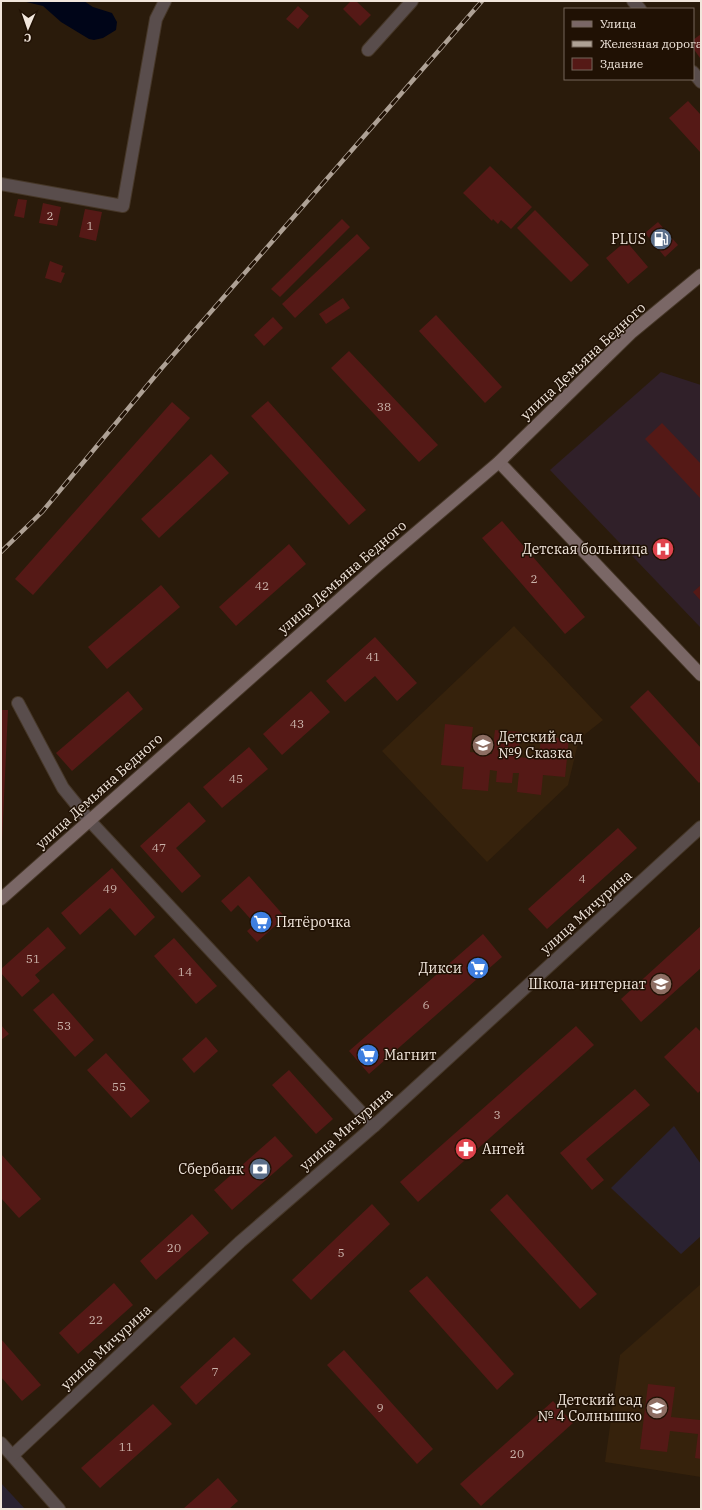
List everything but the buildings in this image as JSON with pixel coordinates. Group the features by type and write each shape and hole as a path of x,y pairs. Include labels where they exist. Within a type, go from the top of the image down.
{"main road":[{"name":"улица Демьяна Бедного","path":"1,899 377,566 498,462 632,332 701,275"},
{"path":"498,462 701,675"}],"street":[{"path":"1,184 123,206 156,19 165,1"},
{"path":"368,50 412,1"},
{"path":"694,73 701,82"},
{"path":"18,704 63,788 89,820 374,1126"},
{"name":"улица Мичурина","path":"12,1455 240,1242 374,1126 701,827"},
{"path":"1,1443 59,1509"}],"shaded area":[{"name":"Детская больница","path":"661,372 701,385 701,628 550,470"},
{"name":"Детский сад №9 Сказка","path":"514,626 603,720 579,739 568,785 487,862 382,751"},
{"path":"674,1126 701,1164 701,1236 681,1254 611,1188"},
{"name":"Детский сад № 4 Солнышко","path":"701,1284 701,1477 605,1462 620,1355"},
{"path":"1,1483 25,1509 1,1509"}],"water":[{"path":"22,1 84,1 93,7 112,13 117,22 116,30 103,38 94,40 89,39 61,22 43,6"}],"railway":[{"path":"1,552 42,512 161,369 482,1"}],"place":[{"name":"PLUS","path":"661,239"},
{"name":"Детская больница","path":"663,549"},
{"name":"Детский сад №9 Сказка","path":"483,745"},
{"name":"Пятёрочка","path":"261,922"},
{"name":"Дикси","path":"478,968"},
{"name":"Школа-интернат","path":"661,984"},
{"name":"Магнит","path":"368,1055"},
{"name":"Антей","path":"466,1149"},
{"name":"Сбербанк","path":"260,1169"},
{"name":"Детский сад № 4 Солнышко","path":"657,1408"}]}
